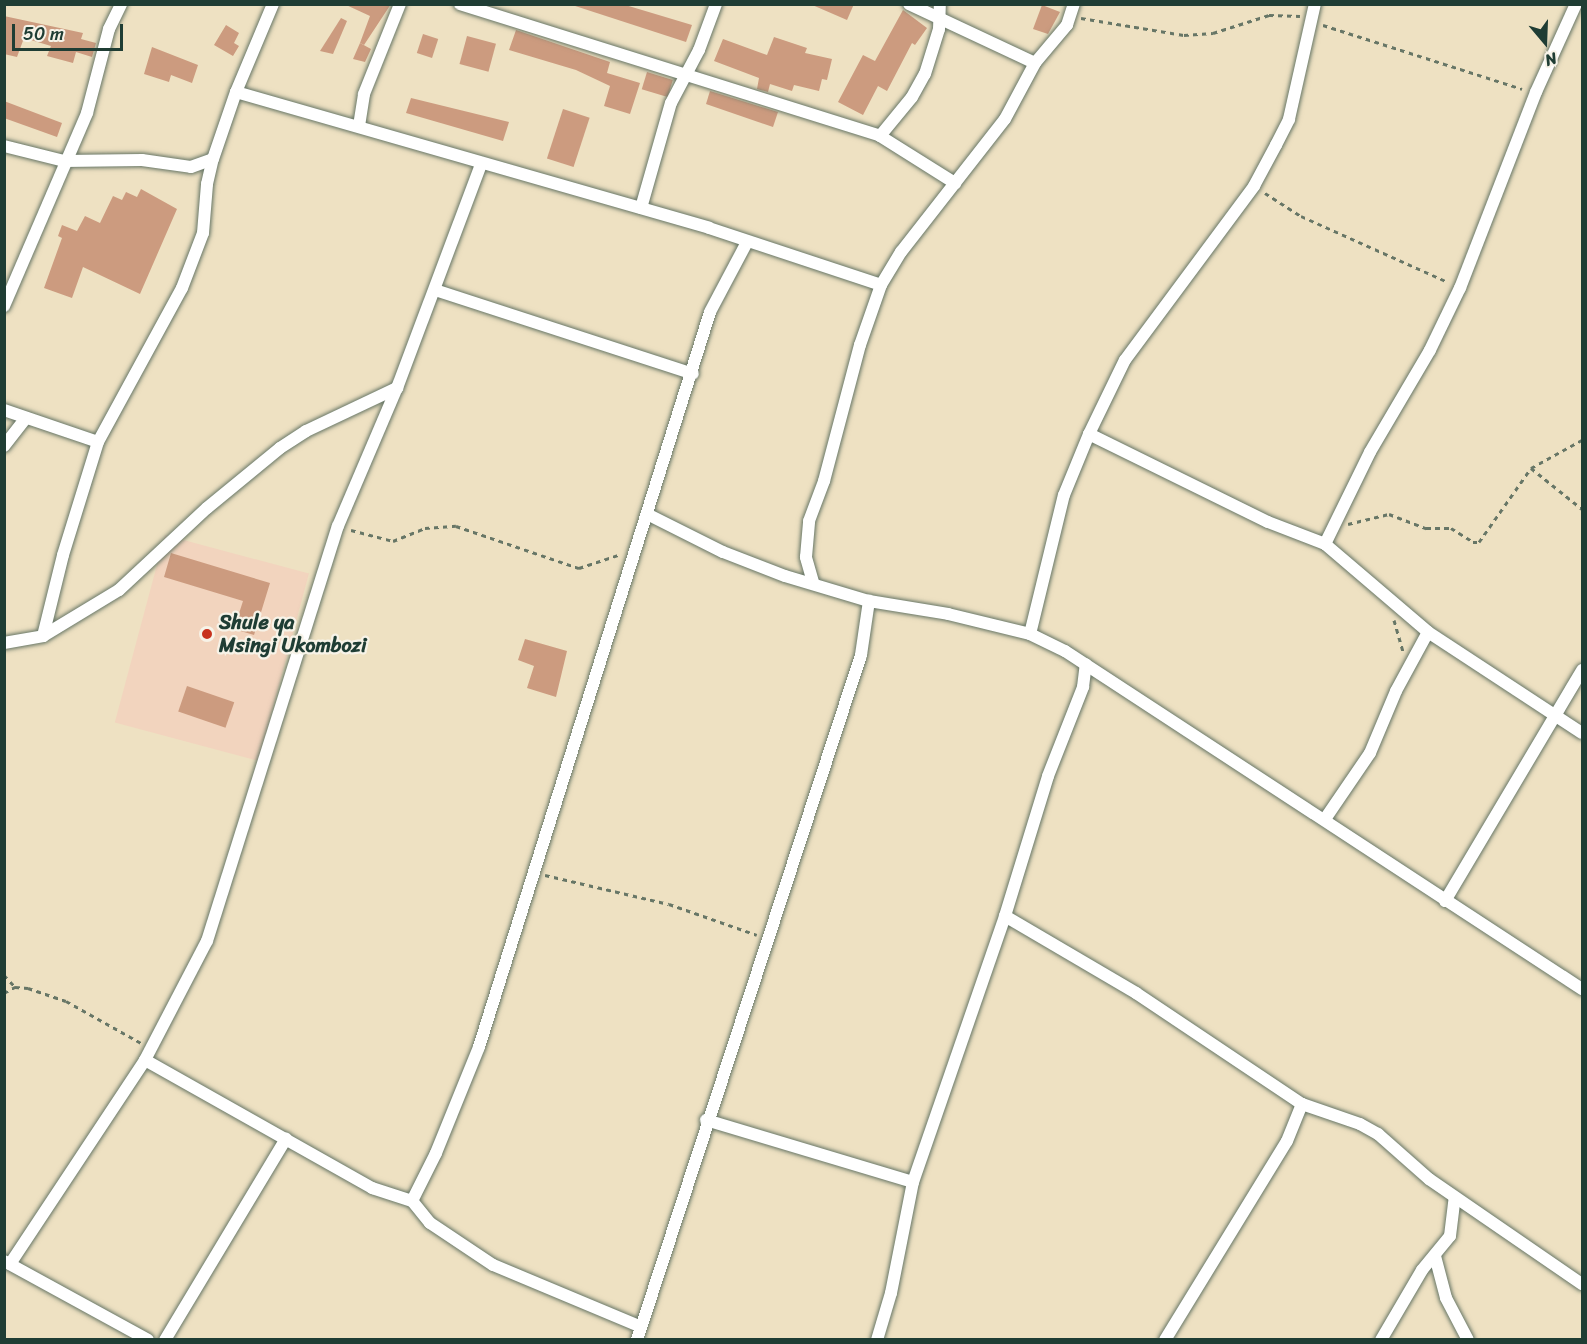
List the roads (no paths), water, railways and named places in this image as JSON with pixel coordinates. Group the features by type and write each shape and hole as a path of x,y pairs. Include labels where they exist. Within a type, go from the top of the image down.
{"street":[{"path":"4,306 41,228 64,161 87,113 109,29 121,4"},
{"path":"43,636 63,555 98,442 183,288 203,233 207,184 213,159 236,92 273,4"},
{"path":"359,126 364,94 400,4"},
{"path":"459,4 880,136 956,183"},
{"path":"641,208 671,103 686,77 716,4"},
{"path":"909,4 938,10 1035,63"},
{"path":"1030,634 1064,495 1089,435 1125,360 1254,186 1289,119 1315,4"},
{"path":"1325,544 1332,524 1430,350 1460,288 1536,92 1576,4"},
{"path":"880,136 912,97 925,74 939,29 938,10"},
{"path":"813,582 806,557 809,521 824,481 860,345 881,285 901,252 1005,120 1035,63 1067,25 1071,10"},
{"path":"236,92 641,208 881,285"},
{"path":"4,146 64,161 142,160 191,167 213,159"},
{"path":"148,1340 7,1262 148,1055 211,930 338,526 397,388 481,164"},
{"path":"412,1201 436,1153 479,1047 632,552 647,514 693,374 710,312 747,242"},
{"path":"435,291 693,374"},
{"path":"4,644 43,636 119,590 207,508 280,448 397,388"},
{"path":"4,410 98,442"},
{"path":"4,446 25,419"},
{"path":"1089,435 1268,522 1325,544 1428,632 1582,733"},
{"path":"647,514 723,552 785,576 813,582 869,601 948,614 1030,634 1086,664 1582,989"},
{"path":"637,1340 639,1326 706,1120 861,655 869,601"},
{"path":"1325,819 1370,753 1408,667 1428,632"},
{"path":"877,1340 891,1293 913,1182 1005,916 1048,776 1083,687 1086,664"},
{"path":"1445,901 1582,670"},
{"path":"1005,916 1136,993 1302,1104 1360,1124 1378,1134 1407,1162 1582,1284"},
{"path":"148,1055 372,1188 412,1201 430,1222 493,1265 639,1326"},
{"path":"1165,1340 1287,1141 1302,1104"},
{"path":"706,1120 913,1182"},
{"path":"165,1340 286,1139"},
{"path":"1381,1340 1403,1299 1450,1236 1455,1197"},
{"path":"1435,1256 1446,1298 1468,1340"}],"place":[{"name":"Shule ya Msingi Ukombozi","path":"207,634"}]}
